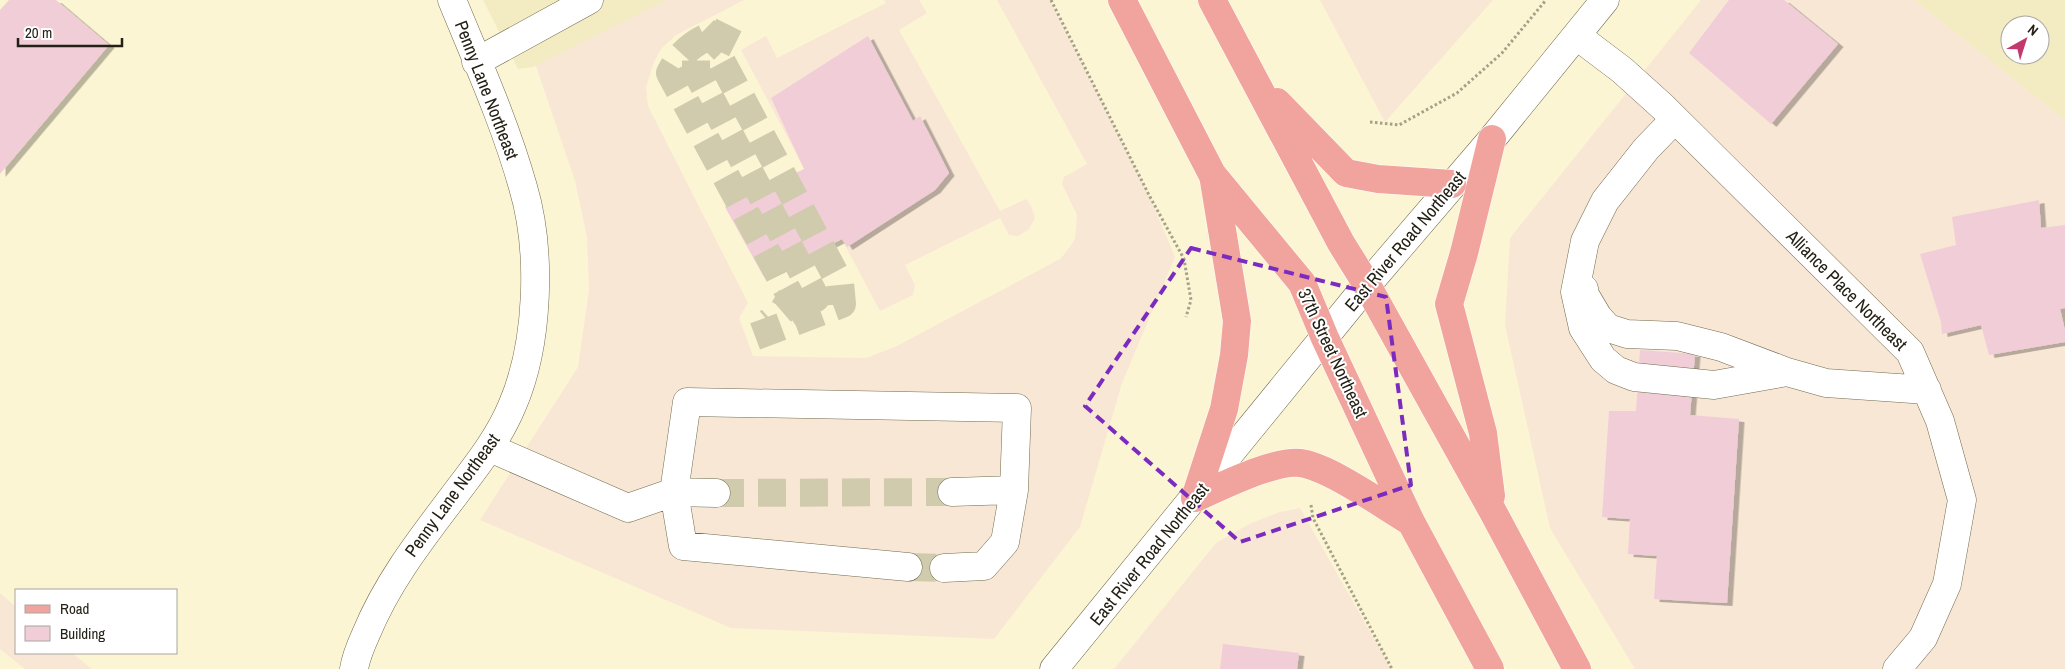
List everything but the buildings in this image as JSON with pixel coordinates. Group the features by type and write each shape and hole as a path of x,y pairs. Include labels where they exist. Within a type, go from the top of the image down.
{"main road":[{"name":"37th Street Northeast","path":"1122,0 1212,174 1302,283 1325,338 1411,522 1490,669"},
{"path":"1212,0 1341,243 1492,510 1577,669"},
{"path":"1254,78 1346,173 1378,179 1452,184"},
{"path":"1492,138 1464,253 1449,304 1483,433 1492,510"},
{"path":"1195,498 1224,410 1234,355 1237,321 1212,174"},
{"path":"1195,498 1262,469 1298,462 1317,466 1411,522"}],"street":[{"name":"Penny Lane Northeast","path":"354,669 356,659 375,612 404,562 490,448 512,406 525,369 533,324 535,285 532,234 524,188 503,126 452,0"},
{"path":"476,62 590,0"},
{"name":"East River Road Northeast","path":"1054,669 1367,286 1605,0"},
{"name":"Alliance Place Northeast","path":"1576,36 1622,70 1675,119 1910,352 1940,421 1962,500 1947,584 1923,638 1897,669"},
{"path":"1675,119 1646,149 1605,201 1585,241 1575,292 1583,328 1603,359 1616,370 1634,377 1714,385 1787,372"},
{"path":"1581,262 1585,295 1598,317 1608,328 1627,334 1677,336 1721,347 1787,372 1826,383 1926,390"},
{"path":"908,567 684,546 674,492 686,402 1017,408 1014,490 1005,542 984,566 944,568"},
{"path":"490,448 628,508 674,492 716,494"},
{"path":"952,492 1014,490"}],"path":[{"path":"1051,0 1149,195 1184,258 1191,300 1186,316"},
{"path":"1370,122 1399,125 1457,93 1502,53 1546,0"},
{"path":"1310,505 1313,518 1392,669"}],"highlighted area":[{"path":"1191,248 1386,297 1411,485 1240,542 1085,406"}],"shaded area":[{"path":"483,0 666,0 533,67 518,69"},
{"path":"661,0 744,0 676,35 661,49 654,62 646,87 648,106 748,303 739,318 753,356 866,358 897,346 1060,259 1075,239 1077,215 1062,184 1064,177 1087,164 997,0 1050,0 1149,195 1175,257 1122,383 1080,527 994,639 731,628 480,520 578,367 589,290 587,237 575,181 535,63"},
{"path":"884,0 919,0 927,13 899,30 1000,211 1026,199 1031,206 1035,218 1029,229 1018,236 1009,235 1000,218 905,265 915,285 913,295 880,311 741,50 766,36 777,58 886,3"},
{"path":"1320,0 1493,0 1385,122"},
{"path":"1701,0 1915,0 2065,120 2065,669 1635,669 1550,528 1505,325 1510,238"},
{"path":"1915,0 2065,0 2065,120"},
{"path":"1300,508 1391,669 1114,669 1216,543 1249,524 1280,512"},
{"path":"0,593 15,606 15,654 73,654 92,669 25,669 0,649"}],"tunnel":[{"path":"729,25 716,51 840,283 842,304 751,338"},
{"path":"724,30 696,58 696,71 816,298 789,315"},
{"path":"705,38 684,52 670,73 791,297 784,309 769,322"},
{"path":"716,493 952,492"},
{"path":"908,567 944,568"}]}
